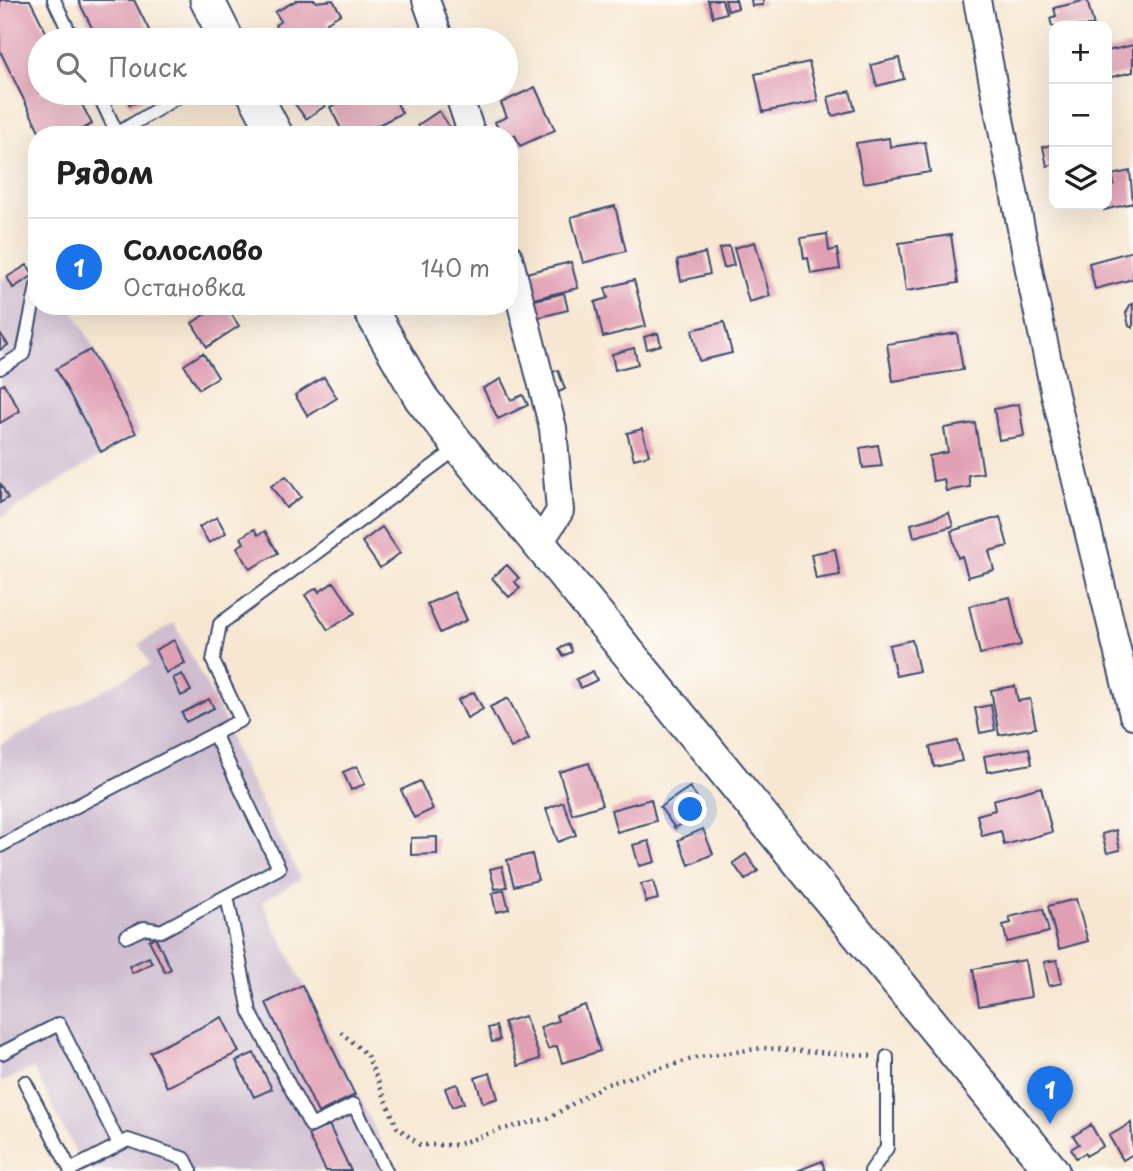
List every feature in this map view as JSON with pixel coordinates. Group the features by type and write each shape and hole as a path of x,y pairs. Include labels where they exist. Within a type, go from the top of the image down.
{"street":[{"path":"207,0 221,28"},
{"path":"426,0 436,28"},
{"path":"977,0 1055,395 1133,715"},
{"path":"260,105 271,126"},
{"path":"462,105 469,126"},
{"path":"518,292 553,428 560,511 540,544"},
{"path":"373,315 421,398 459,446 1052,1171"}],"lane":[{"path":"54,0 67,28"},
{"path":"103,105 112,126"},
{"path":"129,126 164,105"},
{"path":"0,368 23,354 31,315"},
{"path":"0,846 241,720 213,661 220,624 459,446"},
{"path":"127,936 144,928 161,931 279,868 214,734"},
{"path":"228,896 250,1012 311,1126 354,1105 386,1171"},
{"path":"2,1053 59,1024 120,1144"},
{"path":"871,1171 887,1148 887,1057"},
{"path":"25,1082 71,1170 128,1140 185,1159 191,1171"}],"path":[{"path":"341,1032 366,1055 397,1127 420,1145 456,1145 499,1130 549,1118 604,1086 699,1057 763,1048 887,1057"}],"shaded area":[{"path":"28,265 28,315 76,315 140,432 0,518 0,281"},
{"path":"174,623 228,727 234,750 301,879 262,901 396,1171 85,1171 33,1068 0,1083 0,745 150,665 139,644"}],"building":[{"path":"0,0 30,0 44,28 28,28 28,105 82,105 92,124 37,126 0,51"},
{"path":"78,0 134,0 148,28 92,28"},
{"path":"297,0 333,0 341,14 327,22 330,28 277,28 275,25 281,21 275,12"},
{"path":"708,0 722,0 726,13 713,17"},
{"path":"725,0 736,0 738,8 728,11"},
{"path":"751,0 763,0 763,5 752,6"},
{"path":"1087,0 1093,21 1051,21 1050,18 1056,16 1054,8"},
{"path":"1133,45 1133,72 1112,77 1112,50"},
{"path":"899,58 904,79 877,86 871,65"},
{"path":"809,62 818,101 763,112 755,74"},
{"path":"535,87 555,130 520,146 518,126 497,126 495,122 507,117 502,105 518,105 518,95"},
{"path":"850,91 855,110 832,116 828,97"},
{"path":"296,105 324,105 325,106 306,119"},
{"path":"398,105 402,113 377,126 340,126 330,107"},
{"path":"439,111 449,126 419,126"},
{"path":"889,138 890,147 925,142 930,172 863,183 856,143"},
{"path":"1049,145 1047,166 1043,147"},
{"path":"1130,171 1133,203 1112,208 1112,175"},
{"path":"615,206 626,251 583,263 571,217"},
{"path":"827,234 829,251 837,249 840,269 811,274 808,258 804,259 801,238"},
{"path":"951,235 958,283 906,291 899,243"},
{"path":"755,242 770,296 749,302 734,248"},
{"path":"729,246 734,265 724,268 719,249"},
{"path":"1133,251 1133,279 1095,289 1089,263"},
{"path":"705,253 710,274 681,281 677,260"},
{"path":"571,262 578,288 533,299 526,273"},
{"path":"28,266 28,279 13,288 7,277"},
{"path":"634,280 646,326 603,337 595,302 608,298 605,288"},
{"path":"564,293 568,310 536,318 531,301"},
{"path":"1133,304 1133,328 1129,326 1126,313"},
{"path":"204,315 232,315 239,326 207,347 192,323"},
{"path":"724,322 732,353 699,361 692,330"},
{"path":"0,333 8,345 0,350"},
{"path":"658,333 661,345 647,349 644,337"},
{"path":"957,333 963,370 893,381 887,344"},
{"path":"634,348 638,364 615,370 612,354"},
{"path":"90,350 136,433 101,452 56,369"},
{"path":"203,353 218,377 199,389 184,365"},
{"path":"558,370 565,389 557,393 550,373"},
{"path":"324,377 337,398 308,416 295,395"},
{"path":"501,379 511,400 523,395 528,405 498,419 483,388"},
{"path":"4,384 20,411 0,423 0,386"},
{"path":"1019,404 1024,436 999,440 994,409"},
{"path":"975,423 983,473 968,475 970,487 946,491 944,479 933,481 929,456 948,452 944,428"},
{"path":"642,429 649,455 634,459 627,433"},
{"path":"878,445 882,466 863,468 860,448"},
{"path":"286,476 301,497 286,508 271,486"},
{"path":"0,483 8,498 0,503"},
{"path":"949,513 953,526 914,537 911,524"},
{"path":"217,517 226,533 209,543 199,527"},
{"path":"1000,517 1008,546 989,551 994,570 968,577 962,556 958,558 951,531"},
{"path":"382,527 400,553 380,568 362,542"},
{"path":"254,529 258,535 265,531 278,553 250,569 237,547 244,543 241,537"},
{"path":"835,549 840,575 816,579 811,554"},
{"path":"507,565 519,578 515,582 520,588 509,597 492,578"},
{"path":"334,582 355,613 328,630 305,595 317,588 319,592"},
{"path":"454,592 467,620 440,633 427,604"},
{"path":"1010,597 1021,645 980,654 969,606"},
{"path":"174,640 185,663 166,673 155,650"},
{"path":"912,640 919,671 896,676 889,645"},
{"path":"569,644 572,652 563,656 559,649"},
{"path":"593,671 597,680 581,688 576,679"},
{"path":"182,674 191,691 181,696 173,678"},
{"path":"1015,686 1018,701 1030,699 1036,728 999,735 991,690"},
{"path":"474,692 483,709 467,718 458,700"},
{"path":"508,698 529,739 511,748 490,707"},
{"path":"209,699 214,708 186,722 182,713"},
{"path":"991,705 995,730 980,733 975,708"},
{"path":"957,741 962,761 934,767 930,747"},
{"path":"1029,748 1032,764 987,772 984,756"},
{"path":"589,763 602,805 572,814 559,772"},
{"path":"357,766 365,784 351,790 343,772"},
{"path":"420,781 433,809 414,818 401,790"},
{"path":"690,787 704,808 675,828 660,807"},
{"path":"1041,787 1052,832 1004,845 1001,831 982,836 977,815 995,810 993,800"},
{"path":"651,799 656,821 617,832 611,810"},
{"path":"563,802 576,835 558,842 546,809"},
{"path":"703,829 713,854 689,865 678,840"},
{"path":"1116,830 1120,850 1107,853 1102,834"},
{"path":"437,837 437,854 411,855 411,838"},
{"path":"649,841 655,862 639,866 633,845"},
{"path":"532,854 538,880 514,886 507,860"},
{"path":"746,854 758,871 745,880 733,863"},
{"path":"502,866 507,887 495,889 490,869"},
{"path":"653,881 658,899 646,902 641,884"},
{"path":"504,890 509,909 496,912 492,893"},
{"path":"1076,899 1088,941 1059,949 1048,906"},
{"path":"1043,909 1049,932 1007,942 1003,925 1011,923 1009,917"},
{"path":"155,937 171,969 165,972 149,940"},
{"path":"149,957 152,963 132,973 129,966"},
{"path":"1025,960 1031,997 979,1006 973,969"},
{"path":"1057,960 1062,983 1049,986 1044,962"},
{"path":"302,985 355,1095 318,1113 266,1003"},
{"path":"585,1005 600,1051 562,1063 557,1046 548,1049 540,1027 558,1021 556,1015"},
{"path":"525,1016 540,1059 518,1066 504,1022"},
{"path":"222,1017 239,1052 167,1087 150,1052"},
{"path":"496,1026 500,1040 492,1042 488,1028"},
{"path":"254,1053 272,1089 254,1097 236,1061"},
{"path":"490,1073 498,1098 483,1103 475,1078"},
{"path":"457,1084 464,1103 452,1107 445,1088"},
{"path":"1131,1123 1133,1154 1123,1160 1109,1136"},
{"path":"329,1125 351,1171 326,1171 308,1135"},
{"path":"1091,1125 1103,1146 1086,1156 1085,1153 1076,1158 1071,1149 1079,1144 1073,1136"},
{"path":"822,1161 825,1171 797,1171"}],"place":[{"name":"Солослово","path":"1050,1124"}]}
